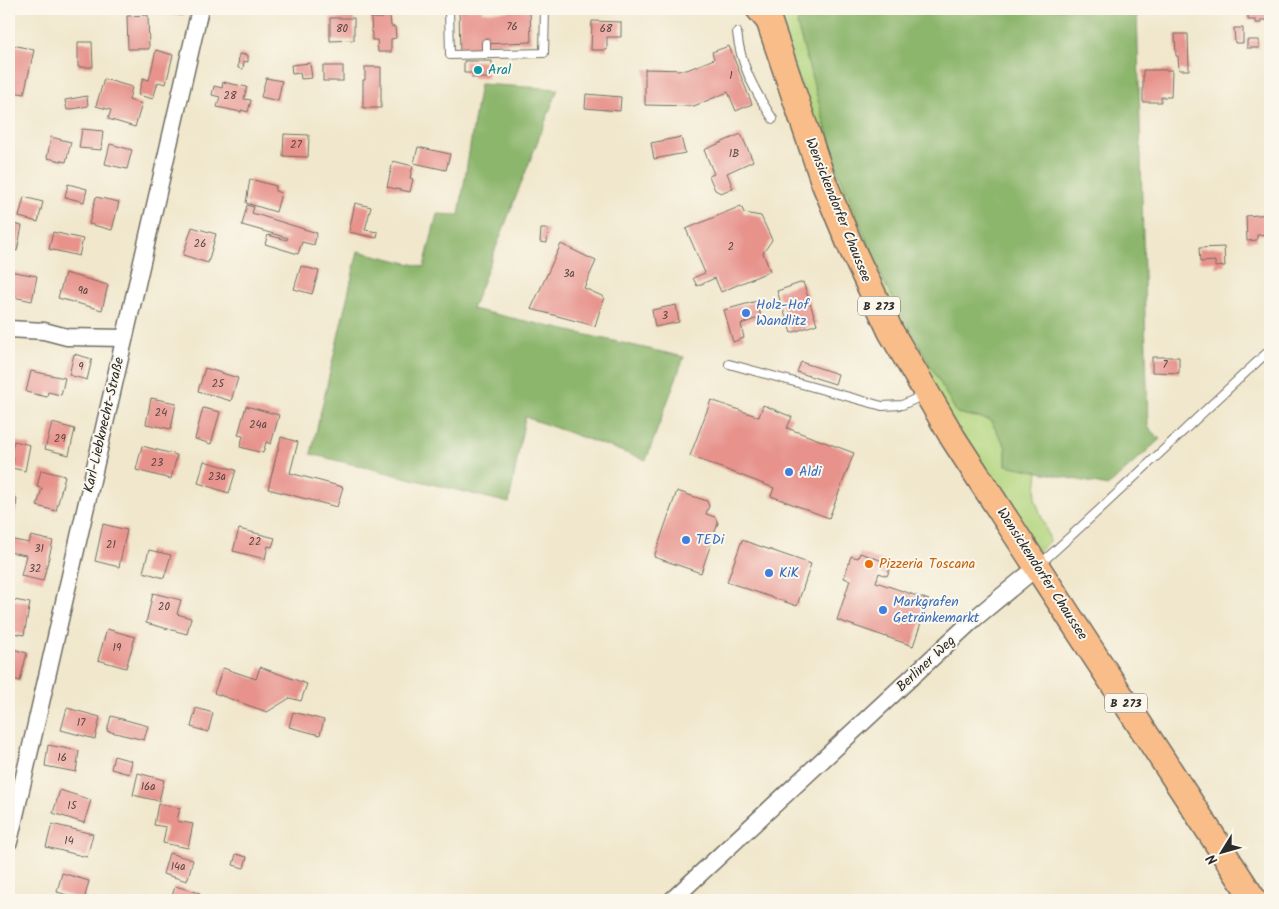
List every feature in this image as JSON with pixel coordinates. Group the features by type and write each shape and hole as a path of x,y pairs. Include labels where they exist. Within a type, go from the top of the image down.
{"main road":[{"name":"Wensickendorfer Chaussee","path":"764,12 824,183 847,238 891,332 927,394 1037,567 1254,900"}],"street":[{"name":"Karl-Liebknecht-Straße","path":"9,842 200,9"},
{"path":"9,328 44,331 67,337 124,338"},
{"name":"Berliner Weg","path":"672,900 974,619 1037,567"}],"lane":[{"path":"449,9 450,55 544,53 545,9"},
{"path":"737,32 739,51 757,96 773,119"},
{"path":"486,44 486,54"},
{"name":"Berliner Weg","path":"1037,567 1090,520 1132,478 1270,350"},
{"path":"729,364 882,406 902,405 927,394"}],"green space":[{"path":"775,9 806,9 797,24 837,168 884,282 957,413 990,420 1006,447 1006,465 1038,471 1035,499 1050,540 1038,552 951,419 870,267 829,169"},
{"path":"806,9 1137,9 1148,427 1160,439 1108,486 1006,465 1006,447 990,420 957,413 884,282 837,168 797,24"},
{"path":"480,84 558,89 472,309 684,357 646,460 525,417 509,503 311,454 358,251 424,267 437,214 459,215"}],"building":[{"path":"157,9 184,9 183,15 157,14"},
{"path":"459,9 482,9 482,12 530,10 531,42 482,44 482,52 460,53"},
{"path":"1248,9 1269,9 1269,20 1261,20 1261,23 1256,23 1256,20 1248,20"},
{"path":"384,13 390,15 391,26 395,27 396,38 391,39 391,52 378,52 377,40 372,40 371,18 383,18"},
{"path":"148,15 149,49 128,49 127,16"},
{"path":"330,18 354,18 354,40 330,41"},
{"path":"592,21 621,22 621,37 607,37 607,50 591,50"},
{"path":"1234,28 1243,28 1243,43 1235,43"},
{"path":"1175,34 1188,34 1189,70 1179,70"},
{"path":"1247,40 1259,40 1259,48 1247,48"},
{"path":"78,42 92,42 93,67 78,67"},
{"path":"9,44 34,50 24,94 9,91"},
{"path":"729,46 752,104 736,111 728,92 694,106 645,105 645,69 687,70 714,59 712,52"},
{"path":"156,50 173,55 166,84 158,82 153,99 138,95 143,78 149,80"},
{"path":"239,54 248,55 248,62 244,61 243,69 238,68"},
{"name":"Aral","path":"464,61 492,61 492,73 487,73 487,78 472,78 472,73 464,73"},
{"path":"310,63 312,78 301,79 300,73 292,74 291,65"},
{"path":"323,66 343,66 343,81 323,81"},
{"path":"365,67 381,67 381,108 363,108"},
{"path":"1143,70 1172,70 1171,97 1161,97 1161,102 1143,102"},
{"path":"266,78 282,81 278,101 261,97"},
{"path":"104,79 132,87 129,100 142,104 135,127 108,119 111,110 96,106"},
{"path":"223,82 247,87 244,99 251,100 248,112 217,107 220,97 212,95 214,86 222,88"},
{"path":"586,94 621,97 620,111 585,108"},
{"path":"87,96 88,106 67,110 65,100"},
{"path":"82,129 103,131 101,150 79,148"},
{"path":"284,134 309,135 308,157 283,156"},
{"path":"741,134 753,161 727,173 733,188 721,193 715,190 709,176 714,174 704,150"},
{"path":"51,137 71,142 66,162 47,158"},
{"path":"681,137 685,153 654,159 651,143"},
{"path":"110,144 132,150 127,169 105,164"},
{"path":"418,147 450,154 446,170 414,163"},
{"path":"393,161 413,166 410,178 413,179 410,192 387,187"},
{"path":"250,179 276,186 275,191 281,193 276,212 246,203"},
{"path":"68,184 87,189 84,202 65,197"},
{"path":"24,197 43,202 38,222 19,217"},
{"path":"96,197 119,202 112,230 89,224"},
{"path":"355,203 371,207 365,230 378,232 377,238 349,232"},
{"path":"247,205 254,207 252,213 317,233 314,245 302,242 298,254 265,244 268,235 287,240 288,238 242,225"},
{"path":"741,206 744,213 761,216 772,240 763,253 770,271 721,292 715,278 697,286 693,278 705,273 686,229"},
{"path":"1270,214 1270,234 1257,235 1257,240 1247,241 1246,216"},
{"path":"9,223 22,226 17,251 9,249"},
{"path":"192,227 216,234 208,263 183,255"},
{"path":"541,229 548,229 547,243 540,242"},
{"path":"53,232 83,239 79,256 49,249"},
{"path":"561,244 596,261 584,288 604,297 595,326 531,309"},
{"path":"1224,247 1225,266 1215,267 1215,261 1200,262 1199,248"},
{"path":"301,266 319,271 312,294 294,289"},
{"path":"9,271 37,276 32,301 9,296"},
{"path":"65,273 108,285 102,310 58,298"},
{"path":"803,282 817,324 791,333 777,291"},
{"path":"757,301 761,317 741,324 744,338 733,342 724,310"},
{"path":"676,305 679,322 655,327 652,310"},
{"path":"74,354 92,359 87,380 69,375"},
{"path":"1152,357 1179,357 1179,373 1152,372"},
{"path":"801,362 838,374 835,384 797,372"},
{"path":"205,368 238,378 231,401 198,391"},
{"path":"31,371 65,378 61,395 48,392 47,397 26,392"},
{"path":"151,398 176,403 171,429 146,424"},
{"name":"Aldi","path":"711,400 759,417 763,405 792,417 787,428 854,453 829,518 771,496 774,488 690,456"},
{"path":"246,406 279,415 271,444 266,442 263,453 240,447 243,436 238,435"},
{"path":"203,408 220,412 211,444 195,439"},
{"path":"52,423 75,429 69,455 45,449"},
{"path":"281,437 298,442 290,473 343,487 337,507 268,489"},
{"path":"14,441 30,445 25,471 12,468 14,457 10,456"},
{"path":"142,446 177,455 171,479 136,470"},
{"path":"204,461 236,470 229,493 198,483"},
{"path":"41,470 65,476 56,511 37,506 42,488 37,487"},
{"name":"TEDi","path":"677,491 707,501 709,506 706,514 715,517 718,523 701,573 654,557"},
{"path":"9,497 17,498 15,516 9,515"},
{"path":"103,524 127,530 119,567 95,561"},
{"path":"239,529 275,538 272,547 268,546 265,559 233,551"},
{"path":"31,536 53,541 43,581 21,576 26,555 9,552 9,539 29,543"},
{"name":"KiK","path":"742,540 811,564 797,606 727,582"},
{"path":"149,550 171,555 164,578 143,572"},
{"name":"Markgrafen Getränkemarkt","path":"860,553 892,564 887,576 879,573 876,582 929,600 913,646 837,620 850,580 844,578 851,556 858,558"},
{"path":"153,593 181,600 177,614 191,618 187,634 146,623"},
{"path":"9,599 30,603 24,635 9,632"},
{"path":"107,629 135,637 126,668 98,660"},
{"path":"9,648 27,653 20,681 9,678"},
{"path":"260,667 307,684 301,701 290,698 267,712 214,693 223,668 256,679"},
{"path":"67,708 100,717 95,739 61,730"},
{"path":"196,708 213,713 208,732 191,727"},
{"path":"293,712 324,720 320,735 289,727"},
{"path":"111,716 148,726 144,740 107,731"},
{"path":"48,745 79,751 76,772 45,766"},
{"path":"114,756 132,761 129,774 111,769"},
{"path":"138,773 164,780 159,801 133,795"},
{"path":"60,790 91,800 84,823 53,813"},
{"path":"158,804 180,808 177,821 193,824 188,848 163,843 166,827 154,825"},
{"path":"52,824 93,834 87,857 46,847"},
{"path":"169,853 193,860 187,881 163,874"},
{"path":"236,854 247,857 244,868 233,865"},
{"path":"62,873 89,881 84,900 57,892"},
{"path":"175,886 200,893 198,900 171,900"}],"place":[{"name":"Aral","path":"478,70"},
{"name":"Holz-Hof Wandlitz","path":"746,313"},
{"name":"Aldi","path":"789,472"},
{"name":"TEDi","path":"686,540"},
{"name":"Pizzeria Toscana","path":"869,564"},
{"name":"KiK","path":"769,573"},
{"name":"Markgrafen Getränkemarkt","path":"883,610"}]}
